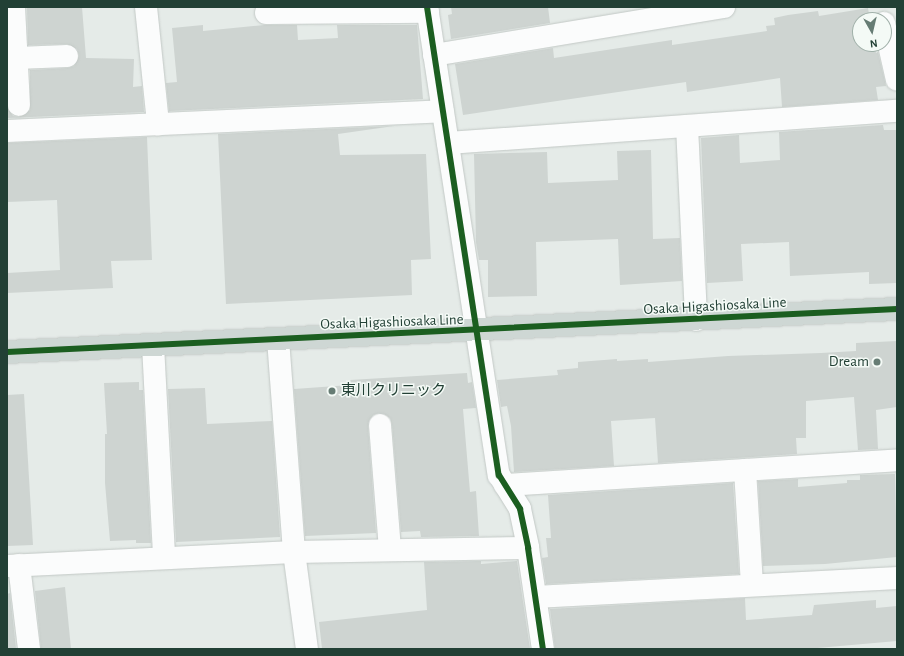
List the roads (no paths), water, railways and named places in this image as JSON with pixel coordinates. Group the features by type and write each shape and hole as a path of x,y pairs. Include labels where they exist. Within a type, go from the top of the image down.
{"main road":[{"name":"Osaka Higashiosaka Line","path":"7,352 278,339 475,332 897,310"}],"street":[{"path":"14,7 19,105"},
{"path":"146,7 158,124"},
{"path":"434,55 724,7"},
{"path":"266,13 427,9 475,332 499,475 520,509 528,548 543,649"},
{"path":"891,52 897,80"},
{"path":"17,58 67,56"},
{"path":"7,130 443,111"},
{"path":"448,143 897,111"},
{"path":"687,126 696,320"},
{"path":"278,339 294,552 307,649"},
{"path":"154,345 164,558"},
{"path":"380,424 390,550"},
{"path":"505,485 897,460"},
{"path":"745,470 752,586"},
{"path":"29,649 13,566 294,552 528,548"},
{"path":"536,597 897,578"}],"place":[{"name":"Dream","path":"877,362"},
{"name":"東川クリニック","path":"332,391"}]}
